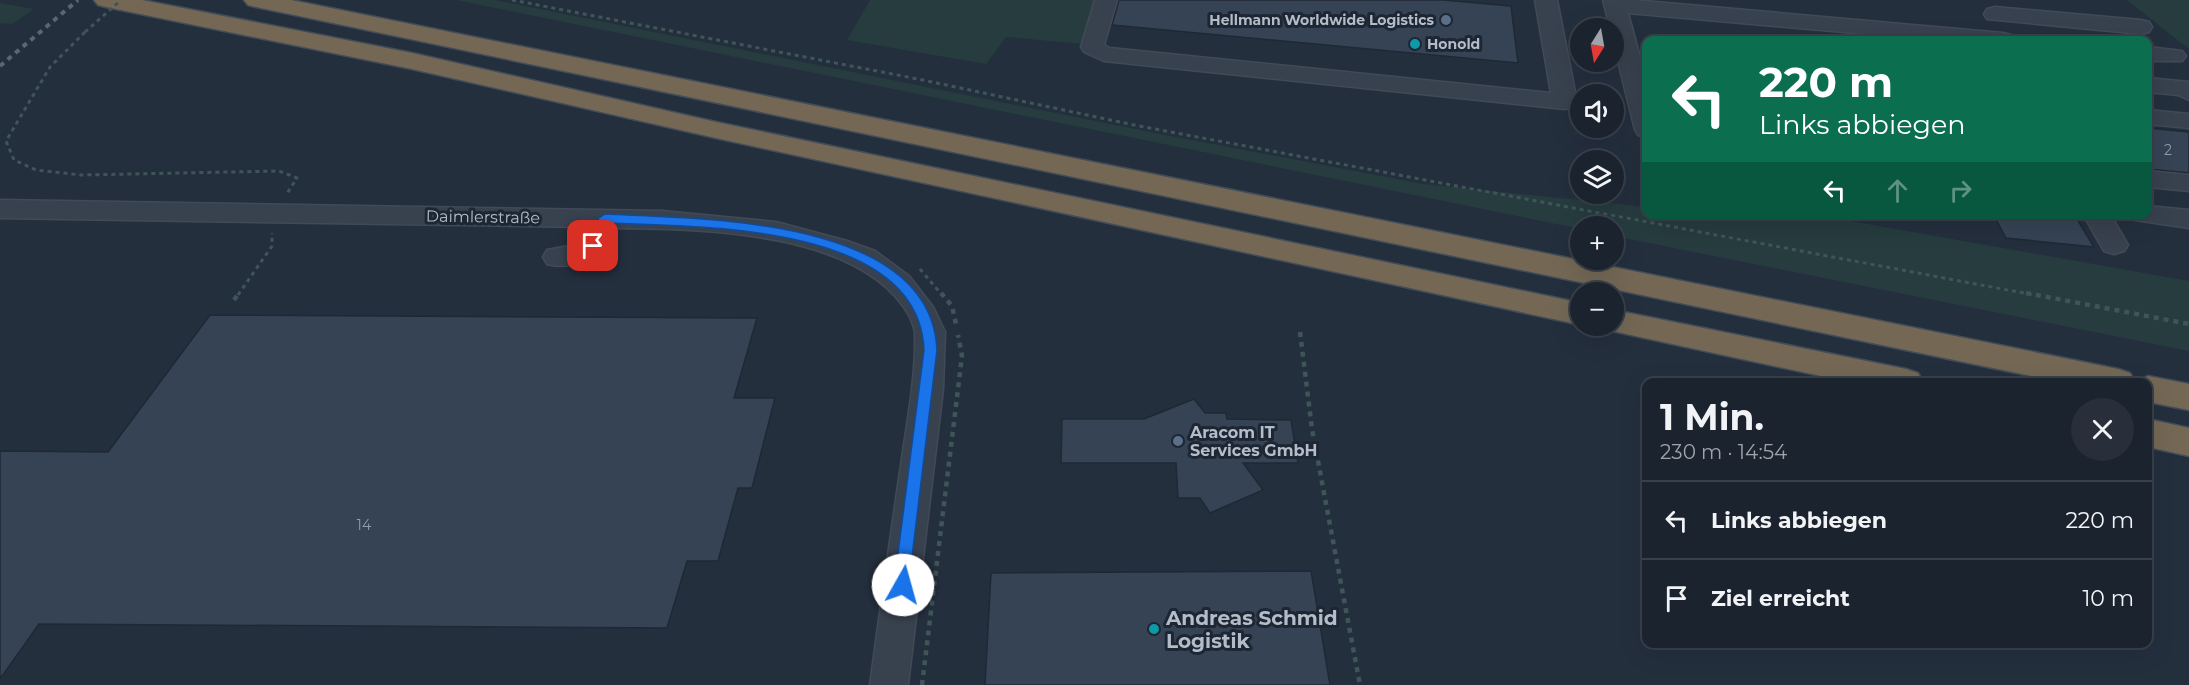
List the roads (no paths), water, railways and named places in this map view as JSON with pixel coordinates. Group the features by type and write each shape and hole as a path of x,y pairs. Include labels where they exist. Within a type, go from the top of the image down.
{"highway":[{"path":"106,0 412,61 751,138 1570,312"},
{"path":"256,0 2099,378"},
{"path":"1624,323 1887,378"},
{"path":"2152,390 2189,397"},
{"path":"2152,435 2189,442"}],"street":[{"path":"1106,0 1092,47 1104,54 1565,102 1546,0"},
{"path":"1828,0 1841,26"},
{"path":"1642,92 1638,61 1615,3 1841,26 1868,34 1913,36"},
{"path":"1990,7 2141,27"},
{"path":"1990,7 2010,36"},
{"path":"2152,54 2174,56"},
{"path":"2152,85 2185,88 2189,93"},
{"path":"2152,117 2189,120"},
{"path":"2152,179 2189,183"},
{"name":"Daimlerstraße","path":"0,209 605,218 776,231 828,244 865,258 884,269 912,297 923,314 930,332 927,389 889,685"},
{"path":"2152,215 2189,219"},
{"path":"557,257 571,257 591,250 605,218"},
{"path":"2099,219 2114,245"}],"railway":[{"path":"0,66 78,0"}],"place":[{"name":"Hellmann Worldwide Logistics","path":"1446,20"},
{"name":"Honold","path":"1415,44"},
{"name":"Aracom IT Services GmbH","path":"1178,441"},
{"name":"Andreas Schmid Logistik","path":"1154,629"}]}
